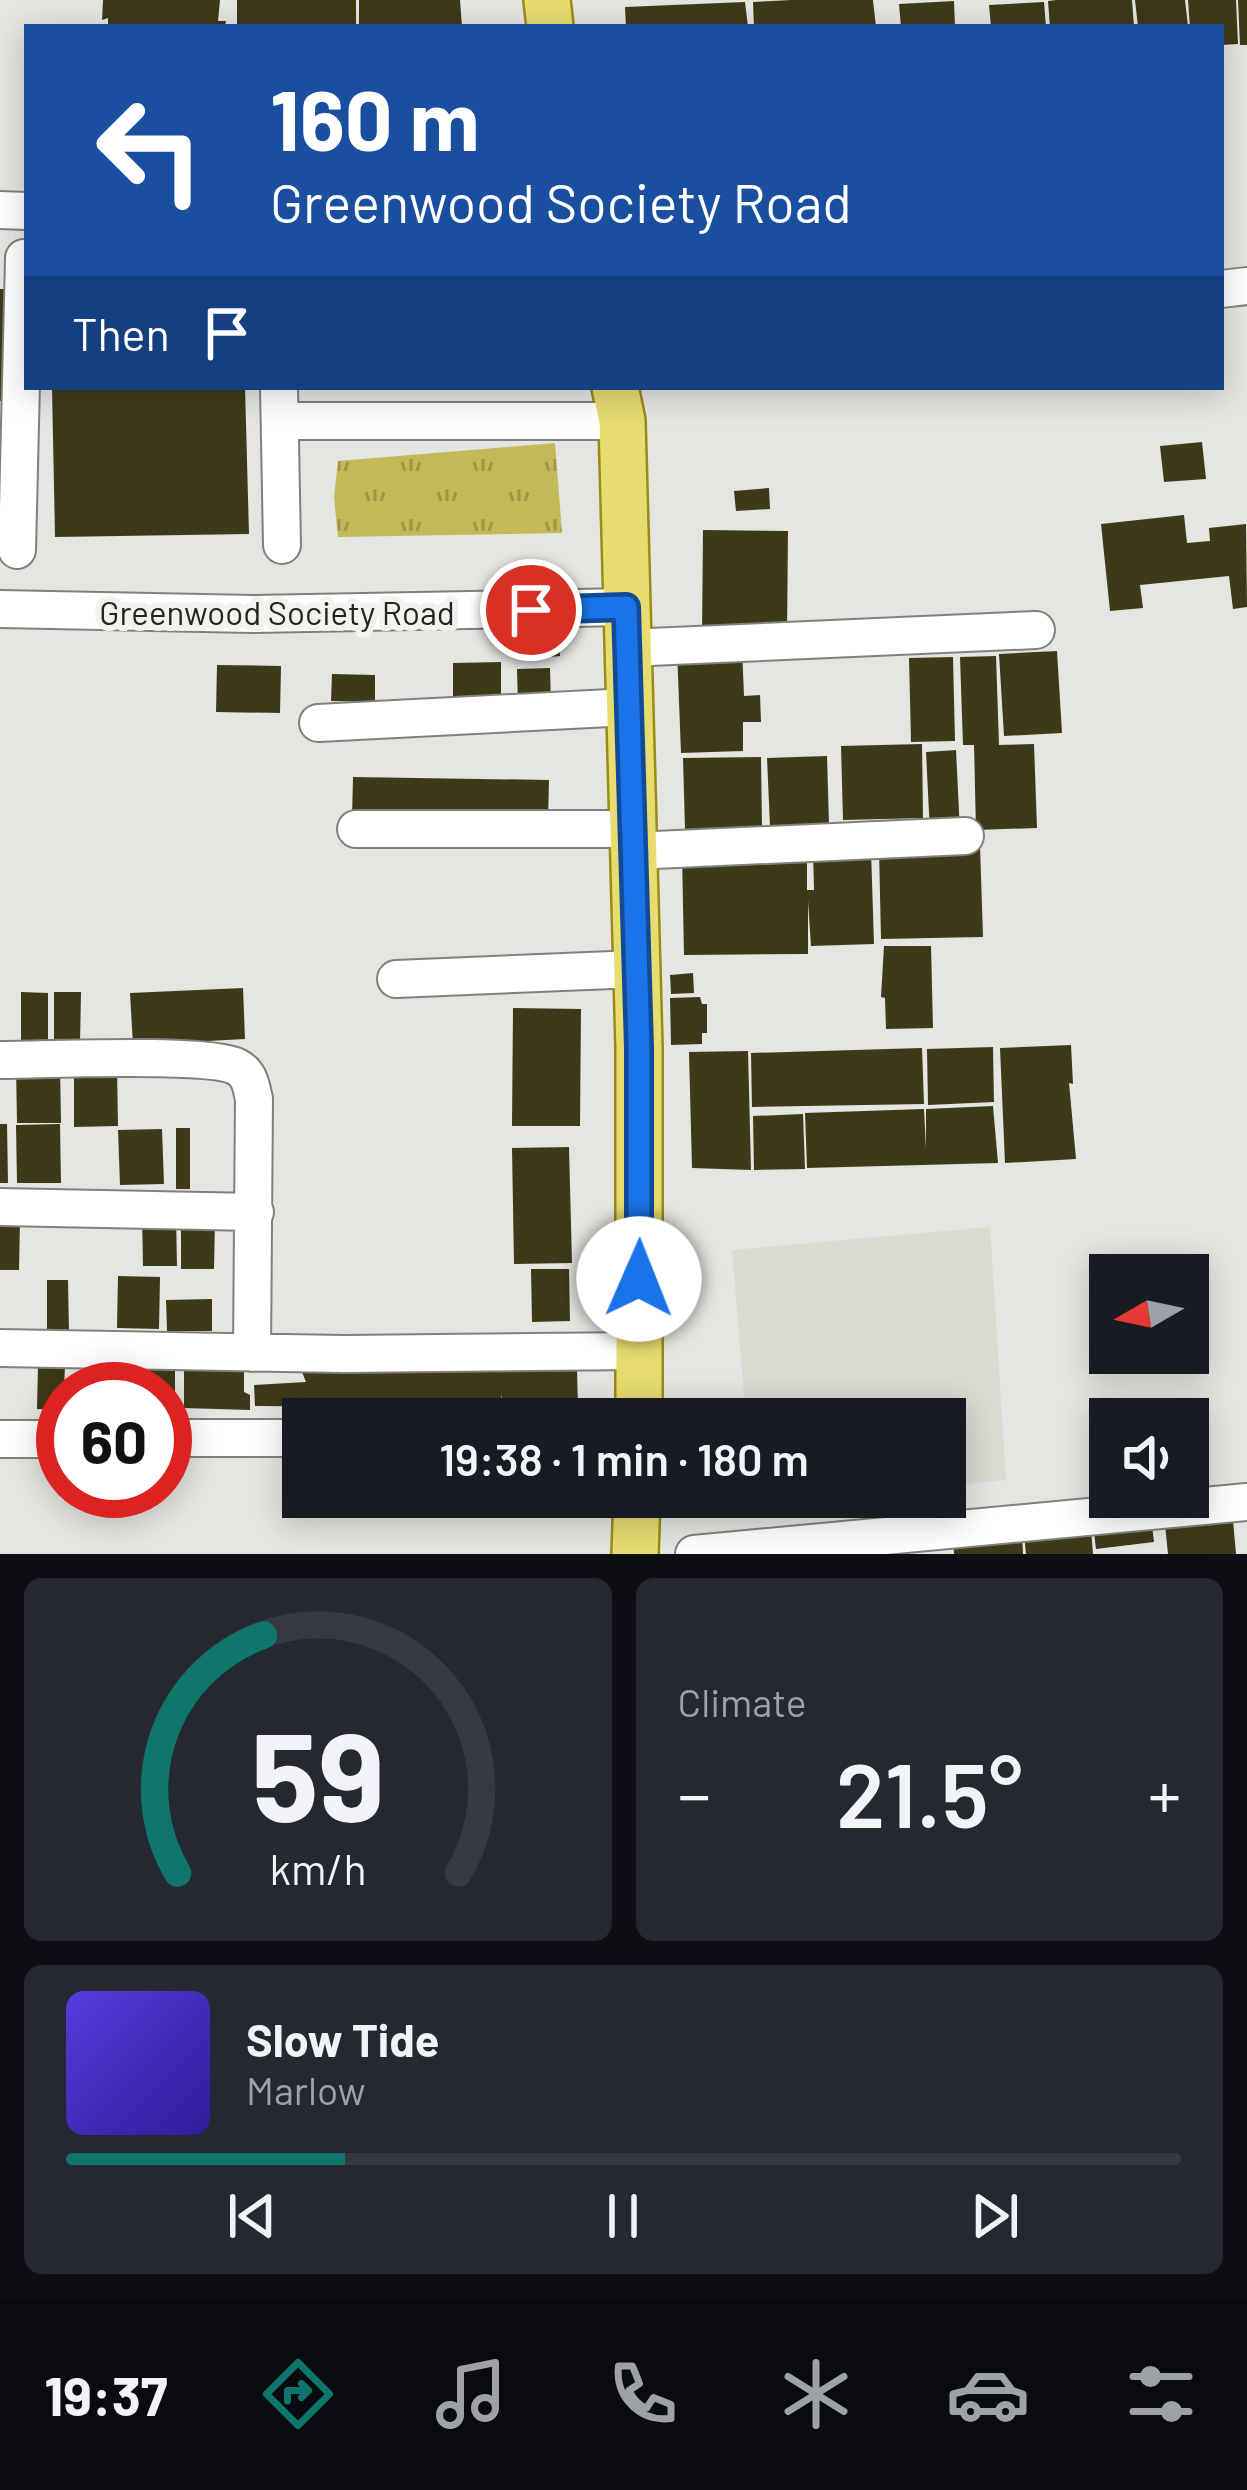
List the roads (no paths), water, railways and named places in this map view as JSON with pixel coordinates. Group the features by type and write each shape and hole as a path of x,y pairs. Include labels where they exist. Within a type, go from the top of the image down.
{"main road":[{"path":"618,404 637,970 639,1398"},
{"path":"635,1554 637,1518"}],"street":[{"path":"17,258 17,550"},
{"path":"282,545 280,404 618,404"},
{"name":"Greenwood Society Road","path":"0,609 626,627 1036,630"},
{"path":"318,723 629,707"},
{"path":"356,829 633,840 965,836"},
{"path":"396,979 637,970"},
{"path":"0,1060 202,1060 236,1066 250,1079 255,1212 252,1353"},
{"path":"0,1207 255,1212"},
{"path":"0,1348 638,1352"},
{"path":"192,1438 282,1438"},
{"path":"0,1439 36,1439"},
{"path":"694,1554 1247,1502"}]}
